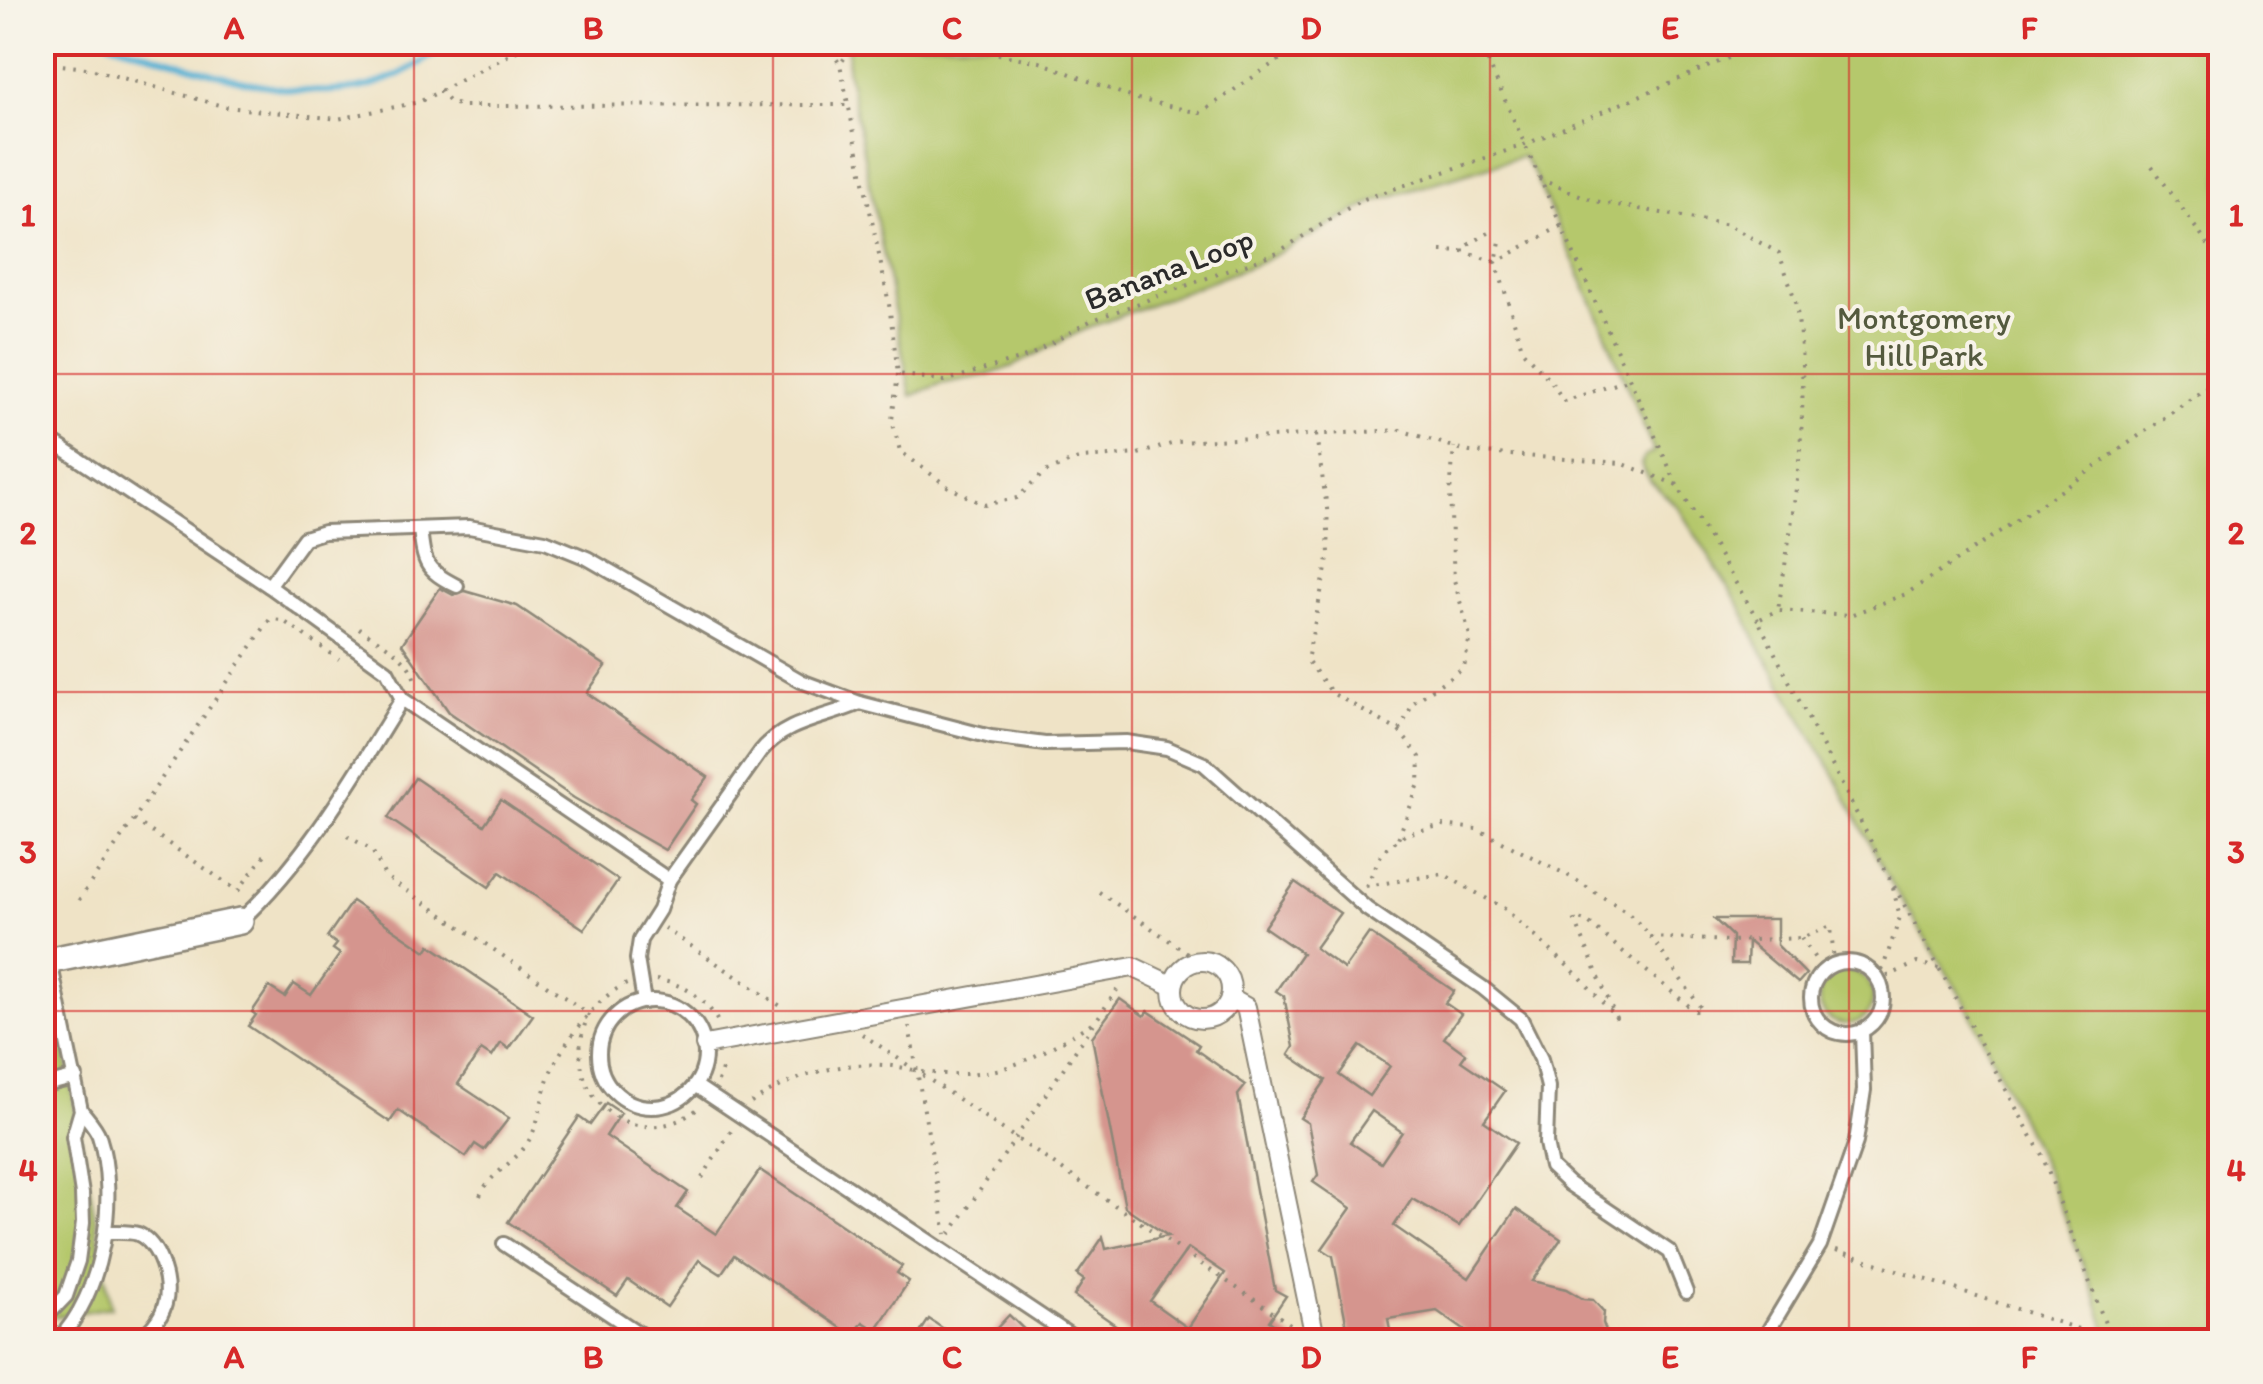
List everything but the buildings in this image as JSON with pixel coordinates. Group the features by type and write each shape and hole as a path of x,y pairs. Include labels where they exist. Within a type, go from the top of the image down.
{"street":[{"path":"46,962 240,921"},
{"path":"1198,961 1217,964 1229,979 1230,998 1219,1014 1200,1018 1183,1012 1173,996 1173,986 1182,969 1198,961"},
{"path":"714,1042 1133,967 1173,986"},
{"path":"1230,998 1246,1007 1316,1341"}],"lane":[{"path":"42,435 269,586 387,671 402,698 669,880"},
{"path":"269,586 304,538 324,532 469,527 507,532 587,558 802,681 860,704 991,738 1045,744 1126,742 1167,748 1204,764 1367,909 1483,988 1521,1019 1541,1059 1548,1087 1546,1143 1551,1168 1670,1252 1686,1292"},
{"path":"420,529 424,558 431,573 457,586"},
{"path":"240,921 280,880 348,785 402,698"},
{"path":"644,1002 638,960 640,940 669,880 775,735 799,722 830,716 860,704"},
{"path":"1847,961 1860,964 1879,980 1883,1004 1879,1015 1862,1031 1836,1033 1816,1018 1810,992 1828,966 1847,961"},
{"path":"46,962 81,1110 73,1137 82,1194 78,1261 66,1296 45,1318 61,1340 82,1309 106,1232 107,1188 98,1133 81,1110"},
{"path":"644,1002 661,1002 690,1016 714,1042 696,1086 683,1099 665,1106 646,1108 628,1102 612,1090 602,1074 598,1055 611,1020 626,1008 644,1002"},
{"path":"1763,1340 1820,1245 1856,1142 1864,1090 1862,1031"},
{"path":"42,1086 76,1077"},
{"path":"696,1086 1080,1342"},
{"path":"106,1232 138,1234 154,1250 164,1272 166,1302 156,1324 137,1342"},
{"path":"504,1244 652,1342"}],"path":[{"path":"42,63 87,68 226,107 338,118 419,102 534,42"},
{"path":"825,42 840,64 890,304 898,374 892,420 900,451 947,486 984,505 1017,498 1045,472 1081,458 1138,454 1178,442 1400,430 1470,452 1620,463 1678,486"},
{"path":"840,64 856,42"},
{"path":"936,42 1040,62 1133,98 1200,113 1277,61 1326,42"},
{"path":"1479,42 1678,486 1758,620 1890,879 2042,1154 2112,1340"},
{"name":"Banana Loop","path":"898,374 944,382 1029,356 1090,321 1278,252 1361,200 1524,146 1766,42"},
{"path":"439,92 450,102 463,106 848,105"},
{"path":"2152,166 2220,262"},
{"path":"1540,179 1595,201 1728,225 1779,253 1798,315 1804,392 1796,490 1778,610"},
{"path":"1441,251 1463,252 1496,262 1560,226"},
{"path":"1463,252 1463,248 1490,232"},
{"path":"1502,236 1496,262 1522,351 1550,380 1564,402 1630,379"},
{"path":"1758,620 1778,610 1850,615 1906,594 2220,378"},
{"path":"1316,436 1330,554 1307,660 1332,693 1399,730 1420,758 1419,784 1397,841"},
{"path":"1399,730 1413,703 1464,667 1470,636 1454,580 1450,492 1454,447"},
{"path":"79,900 270,619 282,620 346,664"},
{"path":"134,820 238,891 270,849"},
{"path":"1346,890 1443,874 1505,909 1581,978 1616,1018 1574,918 1586,921 1695,1012 1701,1012 1651,936 1627,912 1572,877 1478,829 1443,825 1406,834 1383,850 1366,886"},
{"path":"347,836 372,850 385,876 589,1014"},
{"path":"1879,980 1900,917 1890,879"},
{"path":"1099,892 1198,961"},
{"path":"652,920 810,1026"},
{"path":"1651,936 1729,941 1801,938 1830,926 1828,966 1815,963 1801,938"},
{"path":"1879,980 1917,963 1940,968"},
{"path":"906,1009 947,1238 1133,967"},
{"path":"480,1196 485,1184 528,1143 540,1120 551,1071 589,1014 620,986 641,980 663,980 685,987 703,1000 716,1018 714,1042 723,1068 711,1095 681,1120 662,1125 642,1125 604,1108 590,1093 580,1064 581,1032 589,1014"},
{"path":"841,1020 1316,1341"},
{"path":"702,1178 740,1115 774,1088 829,1068 889,1064 917,1071 979,1075 1034,1059 1095,1021"},
{"path":"1820,1245 2112,1340"}],"green space":[{"name":"Montgomery Hill Park","path":"848,43 2220,43 2220,1341 2109,1341 2095,1294 2048,1176 1967,1005 1892,885 1741,607 1678,507 1651,482 1641,465 1644,457 1654,452 1601,322 1534,174 1522,156 1376,201 1261,262 1083,330 1013,366 940,384 911,396 847,69"},
{"path":"1846,970 1865,978 1873,997 1865,1016 1846,1024 1827,1016 1819,997 1827,978"},
{"path":"59,1018 111,1307 43,1319 43,1020"}],"waterway":[{"path":"110,42 240,80 308,91 341,91 383,82 453,42"},
{"path":"1195,42 1203,47 1219,42"}]}
